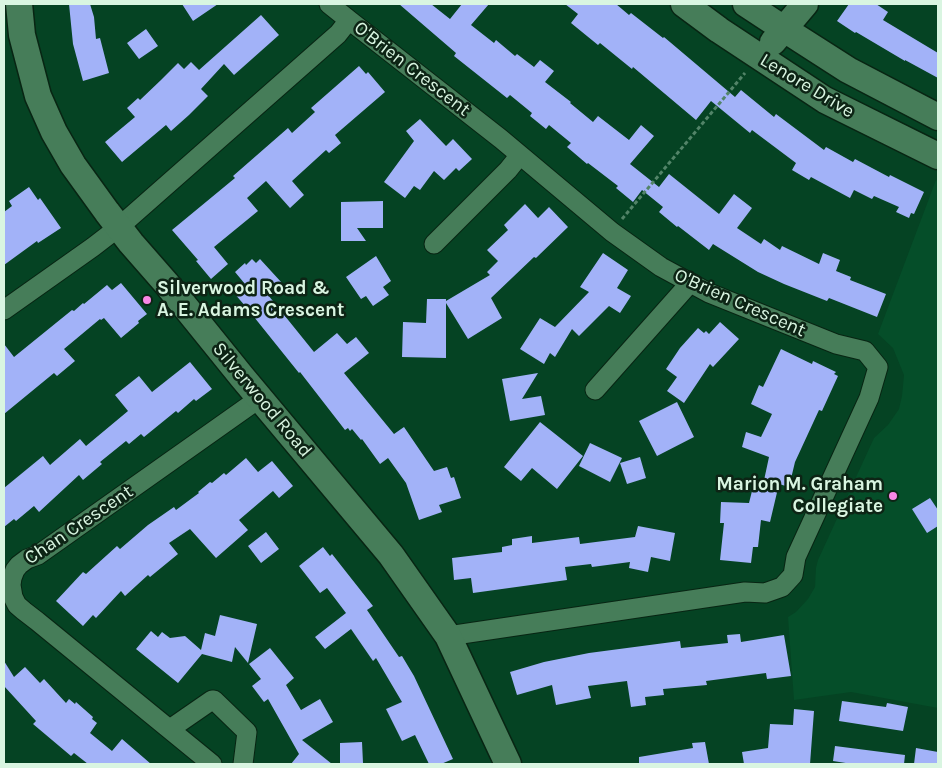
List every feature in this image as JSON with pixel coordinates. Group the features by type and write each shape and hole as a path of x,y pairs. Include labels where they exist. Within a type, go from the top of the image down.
{"street":[{"name":"Silverwood Road","path":"19,4 22,35 38,96 54,132 73,165 119,227 391,555 448,636 508,764"},
{"path":"329,4 349,20"},
{"name":"Lenore Drive","path":"684,4 719,30 752,64 938,156"},
{"name":"Lenore Drive","path":"746,4 848,70 938,117"},
{"path":"752,64 805,4"},
{"name":"O'Brien Crescent","path":"4,310 119,227 338,34 349,20 612,232 661,267 709,293 836,344 865,351 878,366 869,398 796,557 793,575 782,587 765,593 745,592 448,636"},
{"path":"434,244 520,156"},
{"path":"595,390 690,283"},
{"name":"Chan Crescent","path":"212,764 17,605 11,590 12,578 19,565 27,559 38,555 260,398"},
{"path":"170,729 214,700 247,732 243,764"}],"path":[{"path":"623,219 752,64"}],"shaded area":[{"name":"Marion M. Graham Collegiate","path":"936,180 938,181 938,708 851,692 794,700 788,617 796,612 808,599 815,587 818,560 874,438 888,425 899,409 904,375 893,348 878,334"}],"building":[{"path":"69,4 90,4 94,17 96,39 100,38 109,73 83,81 73,44"},
{"path":"182,4 218,4 193,21"},
{"path":"399,4 431,4 450,19 462,4 489,4 471,25 494,43 496,40 515,56 517,54 534,67 540,60 554,71 545,82 593,122 598,116 629,140 641,125 654,136 630,164 659,187 669,174 719,214 734,194 752,208 737,228 761,244 764,239 780,250 782,246 819,264 823,253 840,260 836,271 851,277 850,280 886,294 877,317 829,298 827,301 784,284 758,272 713,244 709,250 659,212 663,207 642,190 633,202 616,188 618,186 567,147 571,143 549,125 546,129 530,116 532,113 510,95 507,98 454,56 456,53"},
{"path":"565,4 616,4 629,15 631,13 664,37 735,97 741,90 774,117 776,114 824,150 826,147 853,162 855,159 889,177 890,175 924,192 914,214 911,213 909,218 896,212 899,207 874,196 872,199 854,190 850,198 811,177 809,180 792,170 796,163 752,130 750,133 711,101 696,120 633,67 632,69 600,43 598,45 571,23 578,14"},
{"path":"849,4 876,4 888,12 883,20 938,53 938,78 855,33 837,21"},
{"path":"261,15 279,35 234,75 224,64 201,89 208,96 189,115 171,131 166,125 122,162 105,142 135,117 127,108 138,98 140,100 178,63 184,69 191,62 199,70"},
{"path":"146,29 158,46 139,59 127,43"},
{"path":"359,66 366,74 368,72 385,92 335,135 341,143 329,153 326,150 292,181 304,195 290,208 266,181 247,198 258,211 214,247 228,264 211,279 196,261 198,260 172,230 235,178 233,176 288,128 292,133 315,112 311,108"},
{"path":"420,119 446,146 453,139 472,159 459,171 456,168 444,180 434,171 420,190 414,186 405,198 384,182 414,141 406,131"},
{"path":"29,187 38,200 40,198 61,228 38,243 37,241 4,265 4,212 12,206 9,201"},
{"path":"383,201 383,228 357,228 366,241 341,241 341,202"},
{"path":"525,204 538,218 549,207 568,227 491,298 502,318 468,339 446,303 446,358 402,357 403,322 426,323 427,299 446,299 446,301 490,275 487,272 498,261 487,250 508,230 504,225"},
{"path":"603,253 628,270 617,288 631,296 620,313 609,306 579,336 572,329 555,357 550,353 544,364 520,349 540,318 555,327 589,292 580,287"},
{"path":"376,256 391,281 383,287 389,295 373,306 366,296 361,299 346,277"},
{"path":"252,259 256,263 260,259 282,283 268,295 314,352 337,333 347,344 356,337 369,353 344,373 394,434 404,427 434,471 447,467 451,478 454,477 461,498 439,505 442,512 419,520 406,483 388,458 380,464 362,439 352,429 350,431 348,428 345,430 300,372 234,293 245,284 235,272"},
{"path":"121,283 147,314 138,321 139,323 121,338 104,318 100,319 64,349 75,361 57,376 54,373 4,414 4,344 14,357 72,310 74,311 84,304 107,285 112,290"},
{"path":"720,322 739,339 713,367 710,364 684,403 667,391 677,377 666,369 680,348 698,328 704,333 706,331 709,334"},
{"path":"781,349 812,364 813,361 836,372 834,374 838,376 822,411 819,410 795,462 789,487 779,484 770,522 761,520 758,547 753,547 751,563 720,560 724,523 720,523 721,502 749,503 754,483 763,485 769,457 742,447 746,432 761,437 772,414 751,404 759,385 763,387"},
{"path":"190,362 212,389 196,401 194,399 178,413 176,411 144,437 141,434 129,444 126,441 100,462 102,464 83,480 79,475 39,512 34,506 16,521 14,519 4,527 4,488 43,456 50,465 80,439 86,446 128,411 115,395 139,376 152,392"},
{"path":"538,373 522,399 541,396 545,415 510,421 502,379"},
{"path":"677,402 694,437 657,456 639,421"},
{"path":"540,422 583,456 557,489 532,468 521,481 504,467"},
{"path":"590,443 622,458 610,482 579,466"},
{"path":"640,457 646,478 627,484 620,463"},
{"path":"246,458 258,472 272,461 293,486 279,498 273,491 239,520 248,530 216,558 190,529 169,543 178,554 150,577 148,575 125,596 121,591 96,618 93,615 83,626 56,601 83,572 86,574 117,546 120,549 148,525 174,507 176,510 210,482 212,483 224,473 226,475"},
{"path":"930,498 938,510 938,526 927,533 912,509"},
{"path":"638,526 675,533 670,561 651,557 648,572 629,568 630,562 592,567 591,564 565,567 567,580 473,593 471,578 454,580 452,558 502,552 502,547 512,545 512,539 532,536 532,543 579,537 580,544 635,537"},
{"path":"266,532 279,549 261,563 248,546"},
{"path":"323,547 330,556 332,554 373,606 367,610 399,657 402,656 414,676 453,759 441,764 429,764 415,735 402,741 386,709 402,702 376,658 373,661 351,629 325,649 315,637 346,613 327,588 320,593 299,566"},
{"path":"220,615 257,624 248,663 235,647 232,662 202,654 178,683 136,649 151,631 158,637 162,632 170,638 185,636 201,650 205,633 215,636"},
{"path":"740,634 741,642 784,635 791,676 767,679 766,673 706,681 707,685 663,689 664,695 645,697 646,705 631,707 627,681 588,686 591,698 556,705 552,685 517,695 510,672 544,662 589,653 680,641 681,648 728,643 727,635"},
{"path":"270,648 294,678 286,685 301,710 320,699 333,722 302,740 332,764 291,764 299,754 268,699 264,702 252,686 261,679 249,664"},
{"path":"4,661 14,677 25,667 40,683 44,679 66,703 69,699 75,704 76,702 97,723 90,733 112,751 122,739 151,764 88,764 74,753 71,756 33,724 36,721 4,686"},
{"path":"842,701 886,707 887,703 908,707 903,731 839,721"},
{"path":"794,709 814,711 810,764 744,764 742,752 768,748 770,724 793,725"},
{"path":"362,742 363,763 340,763 340,743"},
{"path":"705,742 709,764 639,764 639,757 693,748 692,743"},
{"path":"835,746 905,755 904,764 852,764 833,761"},
{"path":"916,748 938,752 938,764 914,764"}],"place":[{"name":"Silverwood Road & A. E. Adams Crescent","path":"147,300"},
{"name":"Marion M. Graham Collegiate","path":"893,496"}]}
